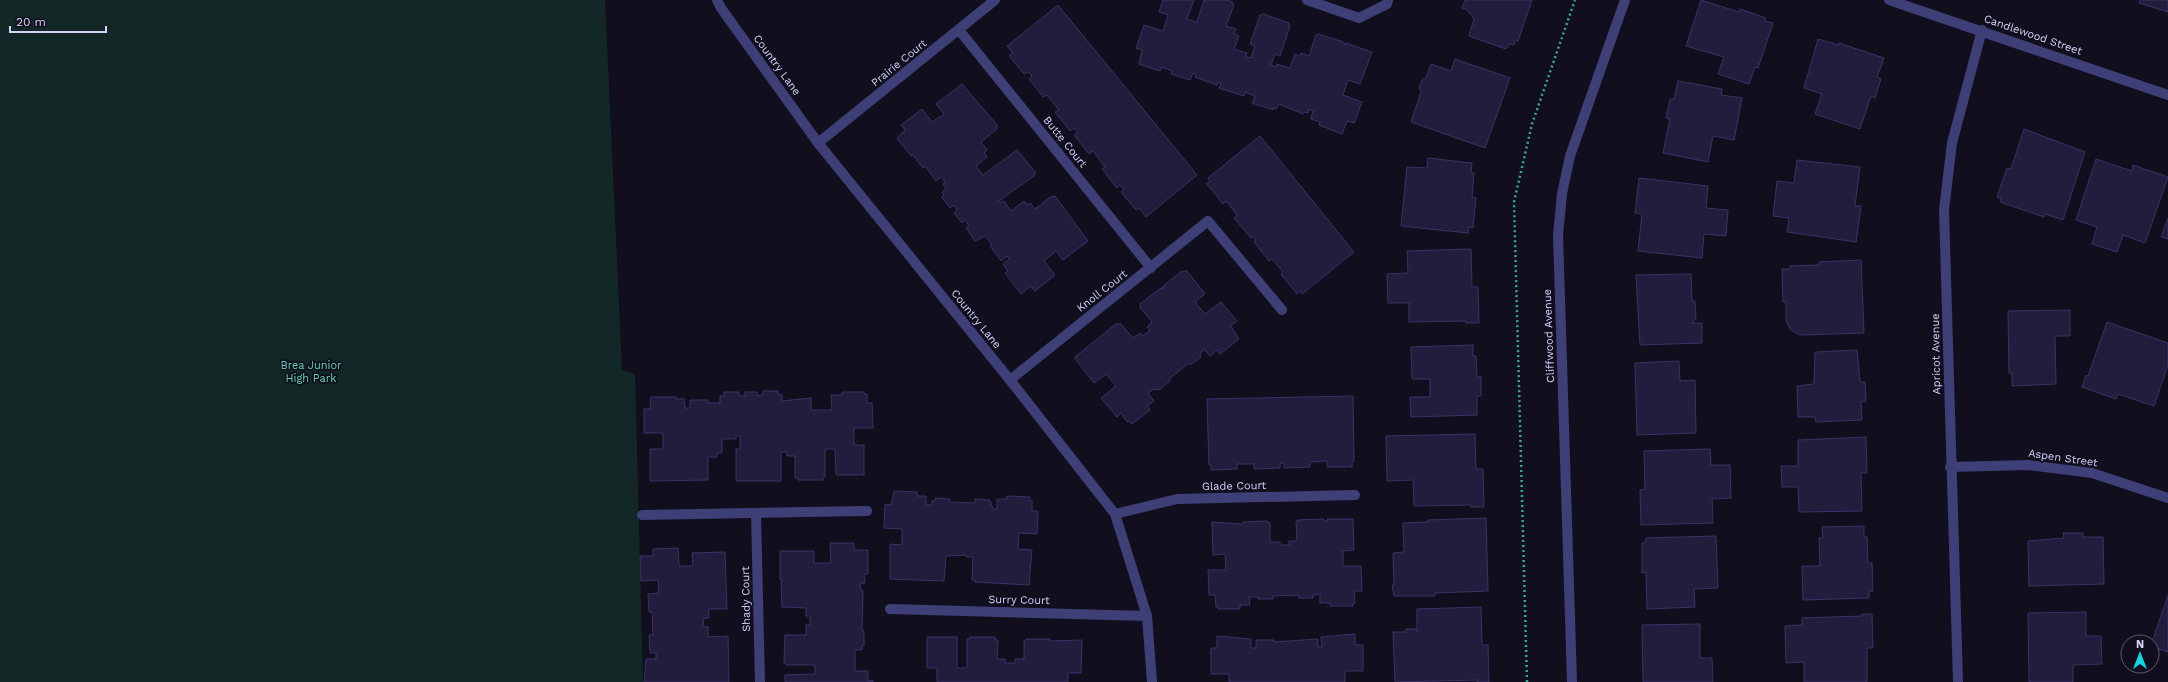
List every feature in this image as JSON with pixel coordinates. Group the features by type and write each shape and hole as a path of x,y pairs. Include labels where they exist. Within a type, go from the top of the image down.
{"street":[{"name":"Country Lane","path":"717,0 721,8 818,143 1010,380 1115,514 1147,616 1152,682"},
{"name":"Prairie Court","path":"818,143 995,0"},
{"path":"1308,0 1359,18 1386,4 1388,0"},
{"name":"Cliffwood Avenue","path":"1572,682 1558,235 1562,194 1570,156 1625,0"},
{"name":"Candlewood Street","path":"1889,0 1982,30 2168,94"},
{"name":"Butte Court","path":"959,30 1151,268"},
{"name":"Apricot Avenue","path":"1958,682 1950,467 1944,210 1952,143 1982,30"},
{"name":"Knoll Court","path":"1010,380 1208,221 1282,310"},
{"name":"Aspen Street","path":"1950,467 2028,465 2092,473 2168,498"},
{"name":"Glade Court","path":"1115,514 1177,499 1355,495"},
{"path":"642,516 867,511"},
{"name":"Shady Court","path":"756,514 760,682"},
{"name":"Surry Court","path":"890,609 1147,616"}],"path":[{"path":"1527,682 1514,202 1532,124 1575,0"}],"green space":[{"name":"Brea Junior High Park","path":"0,0 605,0 622,370 635,374 643,682 0,682"}],"building":[{"path":"1163,0 1194,0 1187,19 1197,22 1204,0 1227,0 1233,2 1232,4 1234,5 1226,26 1236,29 1234,34 1239,36 1234,49 1247,53 1246,57 1251,58 1255,46 1250,44 1260,15 1263,14 1289,23 1288,25 1290,26 1280,56 1275,54 1271,65 1276,67 1277,64 1290,68 1295,54 1300,56 1301,53 1309,56 1316,35 1319,34 1343,42 1345,45 1346,43 1372,52 1360,84 1348,80 1343,95 1362,102 1354,123 1347,121 1342,134 1319,125 1320,122 1311,119 1313,111 1309,109 1308,113 1304,112 1303,114 1279,104 1276,109 1273,108 1273,110 1252,103 1255,96 1245,92 1244,96 1219,88 1221,83 1218,82 1217,85 1195,77 1196,74 1193,73 1190,80 1171,74 1172,71 1162,67 1160,71 1139,64 1142,50 1136,48 1144,25 1163,31 1168,15 1159,12"},
{"path":"1465,0 1532,0 1518,41 1515,40 1514,45 1510,44 1506,49 1469,36 1474,19 1466,9 1462,8"},
{"path":"1701,0 1739,12 1740,9 1766,18 1765,21 1773,23 1758,68 1755,67 1749,84 1718,74 1724,57 1686,46"},
{"path":"2140,0 2168,0 2168,12 2139,3"},
{"path":"1058,5 1197,175 1146,217 1139,208 1136,210 1121,192 1124,190 1120,185 1117,188 1102,169 1105,167 1093,151 1089,154 1074,135 1078,133 1074,128 1070,131 1055,112 1059,110 1047,95 1043,97 1029,79 1032,76 1028,72 1024,74 1009,56 1013,53 1007,46"},
{"path":"1818,39 1839,45 1839,43 1884,58 1877,77 1881,79 1875,98 1871,96 1860,129 1815,114 1822,94 1804,88"},
{"path":"1455,59 1510,78 1485,148 1411,122 1421,92 1419,88 1422,80 1426,78 1431,64 1451,71"},
{"path":"1678,81 1722,89 1721,95 1742,98 1734,140 1713,136 1708,162 1663,153 1670,119 1666,118 1670,99 1674,99"},
{"path":"962,84 998,126 996,127 997,129 981,142 987,150 984,152 987,157 976,166 983,175 1017,150 1035,172 1035,175 999,201 1001,203 1004,201 1011,211 1024,201 1028,205 1030,203 1035,209 1052,196 1055,196 1088,241 1063,260 1056,251 1044,261 1055,275 1035,291 1031,286 1021,294 1005,273 1008,271 1003,264 1009,259 1007,256 1001,261 985,236 975,241 966,228 969,226 965,220 962,223 954,213 957,210 954,205 950,208 942,197 944,195 942,192 946,189 943,184 945,182 941,177 936,181 925,166 923,168 913,155 911,156 897,138 905,130 901,125 922,109 932,122 944,114 936,104"},
{"path":"2024,129 2085,152 2063,220 2045,214 2044,217 2000,202 2001,198 1997,197 2007,168 2011,169"},
{"path":"1260,136 1354,252 1302,294 1300,291 1297,294 1281,274 1283,272 1272,259 1269,261 1254,242 1256,240 1253,236 1251,238 1234,218 1237,215 1226,201 1223,204 1207,184 1210,181 1208,178"},
{"path":"1428,158 1472,163 1471,173 1474,173 1472,197 1476,198 1473,228 1469,227 1468,233 1401,226 1407,167 1427,168"},
{"path":"2096,159 2132,171 2133,165 2168,177 2145,243 2123,235 2117,252 2092,244 2097,227 2076,220"},
{"path":"1797,160 1860,167 1855,206 1861,206 1856,242 1787,232 1789,218 1773,216 1777,181 1794,183"},
{"path":"1639,178 1708,186 1706,208 1728,210 1726,236 1704,234 1702,258 1638,251 1642,214 1635,213"},
{"path":"2168,218 2168,239 2161,237"},
{"path":"1471,249 1472,287 1478,287 1479,323 1466,323 1466,321 1409,322 1409,303 1388,303 1387,274 1408,273 1407,251"},
{"path":"1861,260 1864,333 1800,335 1791,330 1786,321 1786,302 1783,302 1782,269 1790,269 1790,266 1819,265 1819,262"},
{"path":"1186,270 1205,294 1195,302 1205,314 1221,302 1237,321 1231,326 1239,339 1220,354 1217,350 1210,356 1204,349 1200,355 1201,357 1190,365 1189,363 1169,379 1170,381 1159,390 1154,389 1148,393 1154,401 1147,406 1150,410 1132,424 1129,421 1127,422 1121,413 1117,417 1101,398 1116,386 1106,374 1094,383 1075,357 1117,323 1118,325 1120,323 1133,338 1140,333 1143,336 1150,330 1147,327 1152,322 1140,307 1140,304 1161,288 1164,288 1163,286 1182,271 1184,272"},
{"path":"1691,274 1692,301 1695,301 1696,319 1691,323 1702,323 1702,343 1640,345 1636,275"},
{"path":"2070,310 2070,336 2055,336 2056,384 2012,386 2012,373 2009,373 2008,311"},
{"path":"2107,322 2168,343 2168,365 2154,406 2118,394 2116,399 2082,387 2086,375 2088,376"},
{"path":"1473,345 1473,356 1476,356 1477,377 1481,377 1481,396 1477,396 1477,415 1411,417 1410,397 1430,397 1430,379 1412,379 1411,347"},
{"path":"1857,350 1860,382 1865,382 1866,401 1861,402 1862,420 1816,422 1815,417 1798,417 1797,386 1814,384 1815,352"},
{"path":"1679,361 1680,381 1695,380 1696,433 1637,435 1635,363"},
{"path":"763,391 778,391 778,395 782,395 782,401 811,398 811,410 832,410 831,395 842,395 842,392 864,392 864,394 867,394 867,403 872,403 873,428 854,428 854,445 864,445 864,475 836,475 835,449 825,449 825,477 823,477 823,480 798,480 798,478 795,478 795,456 787,456 787,452 781,452 781,481 736,481 736,449 740,449 740,436 736,436 736,439 722,439 722,453 717,453 717,457 708,457 708,480 650,481 650,449 663,449 663,433 644,433 644,409 650,409 651,397 676,397 676,399 684,399 685,408 690,408 690,400 708,400 708,403 720,403 720,396 724,396 724,392 739,392 739,396 745,396 745,392 757,392 757,396 763,395"},
{"path":"1353,396 1354,462 1352,462 1352,467 1327,467 1327,461 1310,462 1310,467 1284,468 1284,463 1280,463 1280,468 1254,469 1254,464 1237,464 1237,469 1211,470 1211,465 1209,465 1207,399"},
{"path":"1475,434 1476,469 1483,469 1484,507 1471,507 1471,505 1414,506 1413,480 1387,481 1386,436"},
{"path":"1866,437 1867,473 1861,473 1862,511 1799,512 1798,487 1782,487 1781,466 1798,466 1798,440"},
{"path":"1710,449 1711,465 1730,465 1731,498 1712,499 1713,523 1641,525 1640,490 1645,489 1644,451"},
{"path":"894,491 917,492 917,496 926,496 926,505 932,505 932,501 935,501 935,498 950,499 950,502 975,503 975,499 990,500 993,509 997,509 997,499 1007,499 1007,496 1030,497 1029,501 1032,501 1032,511 1038,511 1037,534 1019,533 1018,549 1032,550 1029,585 975,582 975,580 972,580 973,557 966,557 966,555 946,556 944,581 890,579 890,544 902,545 902,529 884,528 885,504 891,505"},
{"path":"1486,518 1488,591 1435,593 1435,596 1394,596 1392,585 1394,585 1393,553 1404,552 1403,523 1428,522 1428,520"},
{"path":"1324,519 1324,521 1328,521 1327,519 1353,519 1354,550 1343,551 1343,566 1361,566 1362,591 1354,591 1355,603 1353,603 1353,606 1330,606 1330,603 1320,603 1320,594 1313,595 1313,598 1299,598 1299,595 1273,596 1273,599 1258,599 1258,597 1249,597 1250,605 1240,605 1240,609 1218,609 1218,606 1216,607 1215,595 1209,595 1208,570 1226,570 1225,554 1213,555 1212,522 1243,524 1243,522 1267,521 1270,523 1270,542 1280,542 1280,545 1289,545 1289,541 1297,541 1296,522 1298,520"},
{"path":"1864,526 1864,537 1867,537 1868,563 1872,563 1873,591 1869,591 1869,598 1803,600 1802,566 1820,566 1819,538 1823,538 1822,527"},
{"path":"2063,533 2083,533 2083,537 2103,537 2104,584 2029,586 2028,541 2064,538"},
{"path":"1716,536 1718,588 1694,589 1695,607 1647,609 1646,572 1642,573 1642,543 1646,543 1646,538"},
{"path":"830,543 854,543 854,550 868,550 868,574 864,574 865,583 860,583 861,591 863,591 862,631 864,631 864,646 862,646 862,650 855,650 855,671 868,671 868,681 873,680 873,682 785,682 785,675 815,674 815,665 786,665 786,663 784,663 785,635 806,635 806,625 810,625 810,616 806,616 806,608 782,607 781,582 783,580 780,580 780,551 814,551 814,563 831,563"},
{"path":"678,548 679,566 693,566 692,553 725,552 727,609 708,609 709,618 703,618 704,627 708,627 708,637 728,636 729,682 644,682 646,659 656,659 656,653 650,653 649,635 653,635 652,612 649,612 648,594 659,593 658,580 641,581 640,556 653,556 653,549"},
{"path":"2168,595 2168,652 2160,650 2160,634 2155,634"},
{"path":"1481,607 1482,645 1488,645 1489,682 1477,682 1477,680 1395,682 1393,632 1406,632 1406,629 1416,629 1417,632 1417,609"},
{"path":"2086,612 2086,636 2101,636 2102,664 2073,665 2073,682 2029,682 2028,613"},
{"path":"1862,614 1872,614 1873,648 1867,648 1867,682 1804,682 1804,662 1786,663 1785,626 1802,625 1802,618 1862,616"},
{"path":"1700,624 1700,658 1712,658 1713,682 1643,682 1642,625"},
{"path":"1355,634 1355,645 1363,645 1363,671 1345,671 1345,682 1229,682 1229,674 1211,674 1211,648 1217,648 1217,636 1251,639 1251,648 1256,648 1256,640 1274,640 1274,642 1318,639 1318,647 1322,647 1321,637"},
{"path":"927,637 957,637 957,668 967,668 967,639 970,639 970,637 995,637 995,640 998,640 997,659 1005,659 1005,663 1015,663 1015,659 1024,659 1024,641 1026,639 1050,639 1050,641 1082,640 1081,673 1068,673 1068,682 937,682 937,668 927,668"}]}
